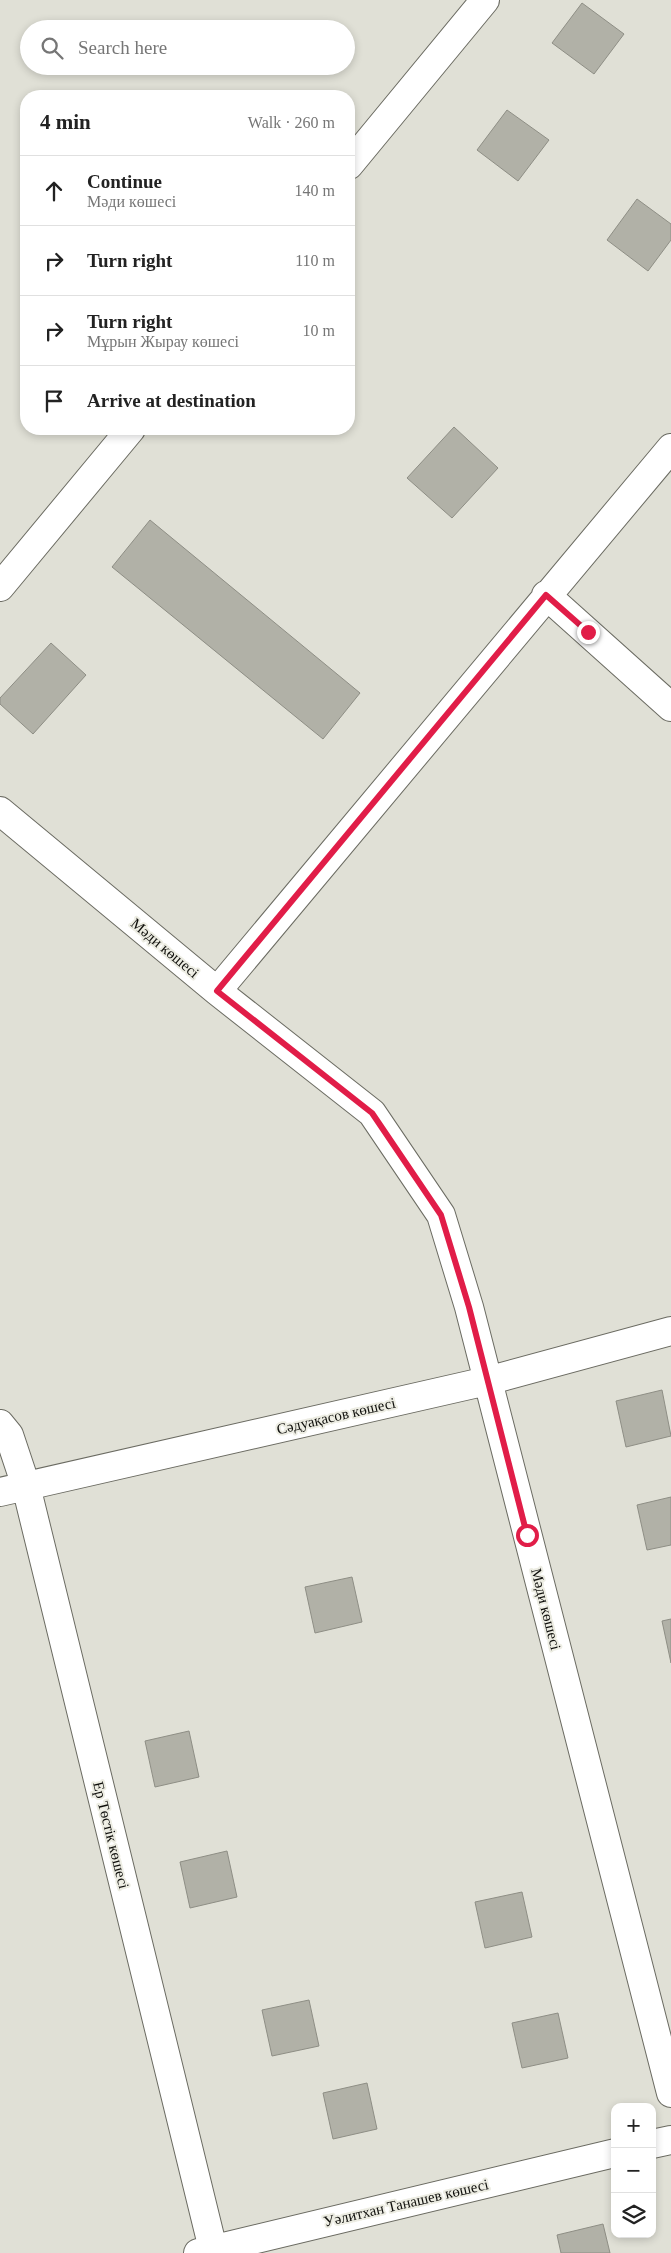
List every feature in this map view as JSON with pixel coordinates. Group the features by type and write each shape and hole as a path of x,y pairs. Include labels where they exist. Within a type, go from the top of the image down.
{"street":[{"path":"355,158 485,0"},
{"path":"0,587 126,435"},
{"path":"217,991 546,595 671,448"},
{"path":"546,595 671,707"},
{"name":"Мәди көшесі","path":"0,811 217,991 372,1113 441,1215 469,1307 671,2093"},
{"name":"Сәдуақасов көшесі","path":"0,1492 487,1381 671,1331"},
{"name":"Ер Төстік көшесі","path":"0,1424 9,1435 26,1486 205,2251"},
{"path":"656,2143 671,2140"},
{"name":"Уәлитхан Танашев көшесі","path":"205,2251 611,2154"}],"building":[{"path":"582,3 624,34 594,74 552,43"},
{"path":"507,110 549,140 518,181 477,150"},
{"path":"637,199 671,224 671,240 648,271 607,240"},
{"path":"454,427 498,468 452,518 407,478"},
{"path":"150,520 360,693 323,739 112,567"},
{"path":"51,643 86,675 33,734 0,704 0,698"},
{"path":"662,1390 671,1436 626,1447 616,1401"},
{"path":"671,1497 671,1545 647,1550 637,1505"},
{"path":"352,1577 362,1622 315,1633 305,1587"},
{"path":"671,1619 671,1663 662,1621"},
{"path":"189,1731 199,1777 155,1787 145,1741"},
{"path":"227,1851 237,1897 190,1908 180,1862"},
{"path":"522,1892 532,1937 485,1948 475,1902"},
{"path":"309,2000 319,2046 272,2056 262,2010"},
{"path":"558,2013 568,2058 522,2068 512,2023"},
{"path":"367,2083 377,2129 333,2139 323,2093"},
{"path":"603,2224 610,2253 561,2253 557,2235"}],"route":[{"path":"527,1535 469,1307 441,1215 372,1113 217,991 546,595 588,632"}]}
